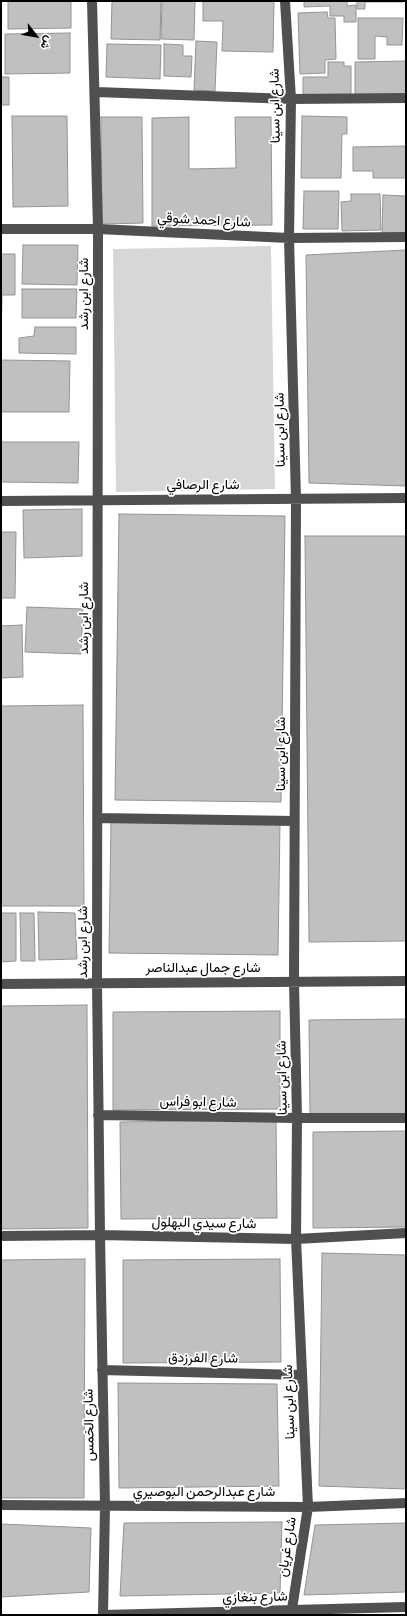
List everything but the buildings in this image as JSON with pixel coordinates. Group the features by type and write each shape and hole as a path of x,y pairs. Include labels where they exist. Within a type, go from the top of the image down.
{"street":[{"name":"شارع ابن رشد","path":"92,1 96,92 98,229 99,500 97,983 100,1235"},
{"name":"شارع ابن سينا","path":"285,1 291,99 289,238 296,499 294,821 296,1239 308,1507"},
{"path":"96,92 291,99 406,98"},
{"name":"شارع احمد شوقي","path":"1,229 98,229 289,238 406,237"},
{"name":"شارع الرصافي","path":"1,501 406,498"},
{"path":"98,818 294,821"},
{"name":"شارع جمال عبدالناصر","path":"1,984 406,981"},
{"name":"شارع ابو فراس","path":"98,1115 406,1118"},
{"name":"شارع سيدي البهلول","path":"1,1236 100,1235 296,1239 406,1233"},
{"name":"شارع الخمس","path":"100,1235 105,1506 103,1615"},
{"name":"شارع الفرزدق","path":"102,1370 302,1375"},
{"name":"شارع عبدالرحمن البوصيري","path":"1,1505 308,1507 406,1503"},
{"name":"شارع غريان","path":"291,1613 308,1507"},
{"name":"شارع بنغازي","path":"103,1615 291,1613 406,1607"}],"shaded area":[{"path":"271,246 275,489 116,492 113,249"}]}
